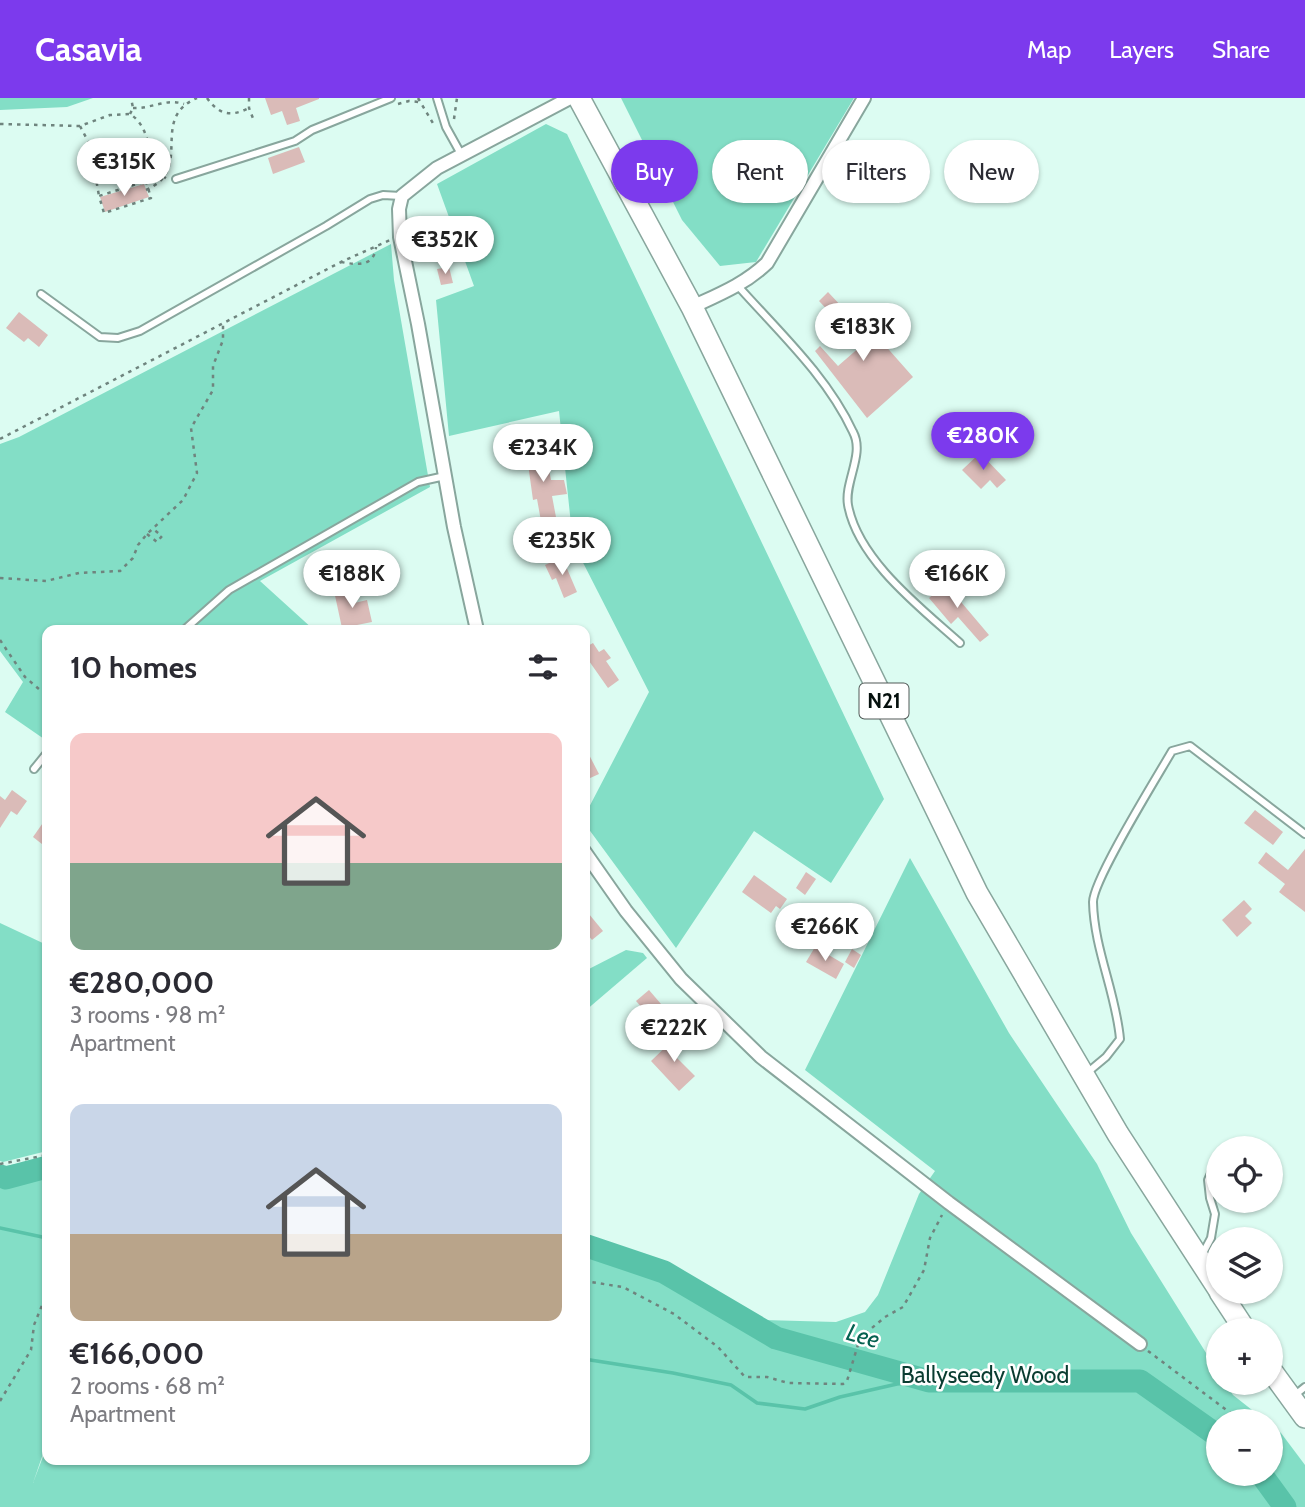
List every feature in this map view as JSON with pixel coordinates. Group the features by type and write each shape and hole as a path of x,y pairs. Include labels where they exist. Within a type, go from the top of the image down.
{"highway":[{"name":"N21","path":"579,98 692,307 976,892 1118,1134 1206,1269"},
{"path":"1283,1380 1298,1393 1305,1417"}],"street":[{"path":"476,625 400,237 399,209 402,196 437,168 570,98"},
{"path":"692,307 738,286 767,262 864,98"},
{"path":"590,860 626,911 681,979 761,1057 949,1203 1140,1344"}],"lane":[{"path":"176,180 295,141 312,130 391,98"},
{"path":"436,98 446,127 461,153"},
{"path":"41,294 100,337 118,338 140,331 370,199 383,195 402,196"},
{"path":"738,286 830,391 855,435 855,456 847,503 857,530 869,550 894,584 960,643"},
{"path":"190,625 229,590 418,482 445,476"},
{"path":"1084,1075 1106,1057 1120,1039 1118,1017 1100,945 1093,900 1104,872 1172,751 1190,746 1305,834"},
{"path":"34,769 42,759"},
{"path":"1200,1260 1212,1238 1215,1213"}],"path":[{"path":"130,114 133,108 131,98"},
{"path":"148,190 165,178 170,162 174,119 184,104 197,98"},
{"path":"207,98 217,110 226,114 235,114 249,108"},
{"path":"249,98 249,108 254,121"},
{"path":"418,98 438,131"},
{"path":"456,122 454,116 457,98"},
{"path":"133,108 144,109 172,100 184,104"},
{"path":"0,124 80,126 110,115 130,114 144,128 158,170 165,178"},
{"path":"80,126 90,145 99,196 104,213 151,198 146,181 99,196"},
{"path":"0,439 341,262 376,246 372,259 363,265 341,262"},
{"path":"0,578 46,581 79,573 120,571 134,558 138,545 147,534 183,500 197,473 191,428 213,390 213,366 223,340 223,324"},
{"path":"147,534 157,542 162,536 153,529"},
{"path":"0,640 26,677 42,691"},
{"path":"0,1164 42,1156"},
{"path":"590,1282 623,1287 674,1314 718,1347 745,1377 767,1377 788,1383 843,1384 847,1381 860,1338 885,1317 903,1307 924,1270 930,1238 937,1224"},
{"path":"0,1401 31,1350 34,1325 42,1305"},
{"path":"1140,1344 1225,1409"}],"green space":[{"path":"0,98 93,98 67,107 0,110"},
{"path":"621,98 854,98 829,140 822,140 822,152 808,175 808,140 712,140 712,203 791,203 756,262 720,266 682,220 674,203 698,203 698,140 642,140"},
{"path":"546,124 567,134 884,799 831,883 754,831 676,948 590,831 590,805 649,692 573,543 559,411 449,436 436,300 474,286 437,184"},
{"path":"391,244 394,280 430,487 260,581 308,625 42,625 42,738 5,712 23,682 0,651 0,444 19,437"},
{"name":"Ballyseedy Wood","path":"910,858 1009,1033 1097,1164 1131,1233 1206,1353 1206,1395 1233,1395 1251,1409 1206,1409 1206,1486 1283,1486 1283,1436 1305,1465 1305,1507 0,1507 0,1167 42,1159 42,1457 33,1483 42,1459 42,1465 590,1465 590,1240 666,1265 764,1320 836,1322 865,1312 878,1295 919,1194 935,1171 805,1070"},
{"path":"0,923 42,943 42,1152 0,1161"},
{"path":"626,950 643,953 647,958 590,1007 590,968"}],"building":[{"path":"265,98 319,99 296,108 300,121 287,125 282,111 271,115"},
{"path":"299,147 305,162 273,174 268,158"},
{"path":"144,184 149,197 105,212 100,197"},
{"path":"449,267 453,283 441,285 437,269"},
{"path":"828,292 871,338 875,334 913,377 867,418 815,351 820,346 838,366 861,346 845,329 832,342 821,330 835,318 819,301"},
{"path":"19,312 48,335 39,347 28,338 24,342 6,328"},
{"path":"542,432 551,480 564,480 567,494 552,496 559,533 539,537 536,522 541,521 537,499 533,500 524,435"},
{"path":"980,453 1006,480 997,488 990,480 981,489 962,470"},
{"path":"562,557 577,592 564,598 556,578 552,580 545,565"},
{"path":"949,581 960,593 956,596 989,635 980,642 958,617 951,624 929,598"},
{"path":"347,588 350,604 367,600 372,622 341,625 334,591"},
{"path":"593,643 599,652 604,649 611,658 606,661 619,680 608,688 590,662 590,645"},
{"path":"590,757 599,774 590,778"},
{"path":"12,790 27,801 17,815 11,811 0,828 0,796 5,800"},
{"path":"1255,810 1283,832 1273,845 1244,823"},
{"path":"42,824 42,844 33,837"},
{"path":"1305,849 1305,912 1279,892 1285,884 1258,863 1266,852 1288,870"},
{"path":"806,872 816,879 805,895 796,888"},
{"path":"754,875 787,899 780,909 776,906 771,913 742,892"},
{"path":"1244,900 1252,909 1245,916 1252,923 1237,937 1222,920"},
{"path":"590,915 603,931 592,940 590,938"},
{"path":"815,947 844,964 836,979 806,962"},
{"path":"852,949 861,955 854,968 845,962"},
{"path":"649,990 673,1018 661,1029 636,1001"},
{"path":"679,1034 688,1044 675,1056 695,1076 679,1091 651,1061"}],"waterway":[{"name":"Lee","path":"0,1176 6,1178 42,1168"},
{"path":"0,1228 42,1237"},
{"name":"Lee","path":"590,1247 664,1272 776,1338 929,1381 1140,1381 1206,1428"},
{"path":"590,1360 731,1385 757,1403 805,1409 840,1397 897,1384 929,1381"},
{"name":"Lee","path":"1270,1486 1285,1507"}]}
